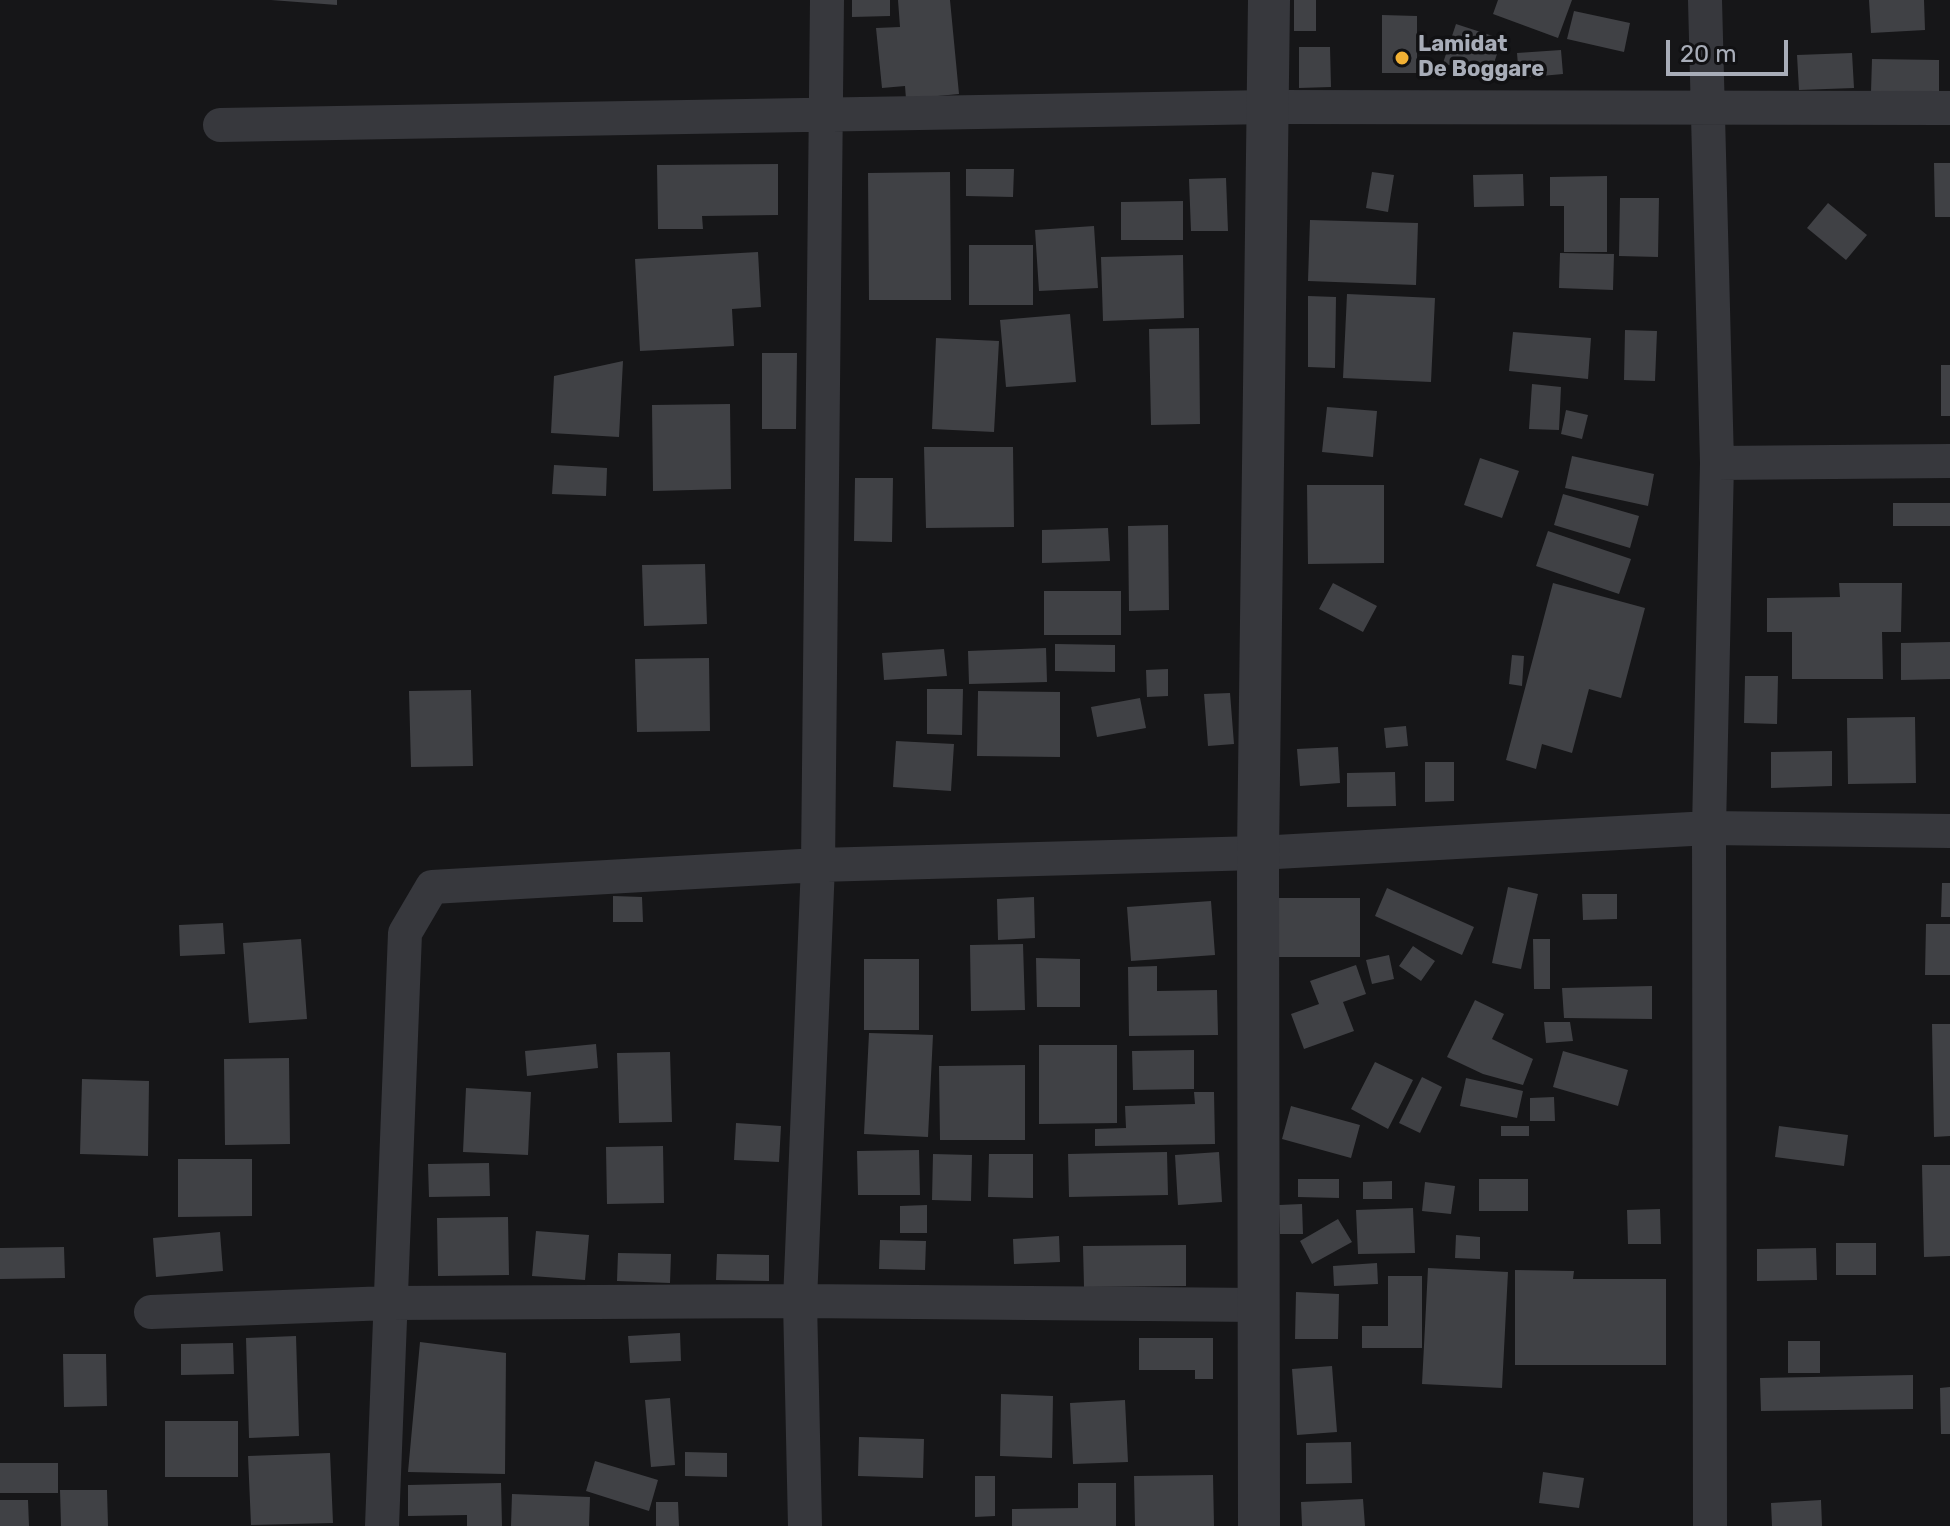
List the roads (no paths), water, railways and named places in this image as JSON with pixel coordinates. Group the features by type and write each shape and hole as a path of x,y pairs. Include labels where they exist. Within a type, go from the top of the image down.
{"street":[{"path":"805,1526 800,1301 818,865 827,0"},
{"path":"1259,1526 1258,853 1269,0"},
{"path":"1705,0 1717,463 1709,828 1710,1526"},
{"path":"220,125 827,117 1270,107 1950,108"},
{"path":"1717,463 1950,461"},
{"path":"382,1526 405,933 432,887 818,865 1258,853 1709,828 1950,831"},
{"path":"151,1312 389,1303 800,1301 1259,1305"}],"place":[{"name":"Lamidat De Boggare","path":"1402,58"}]}
